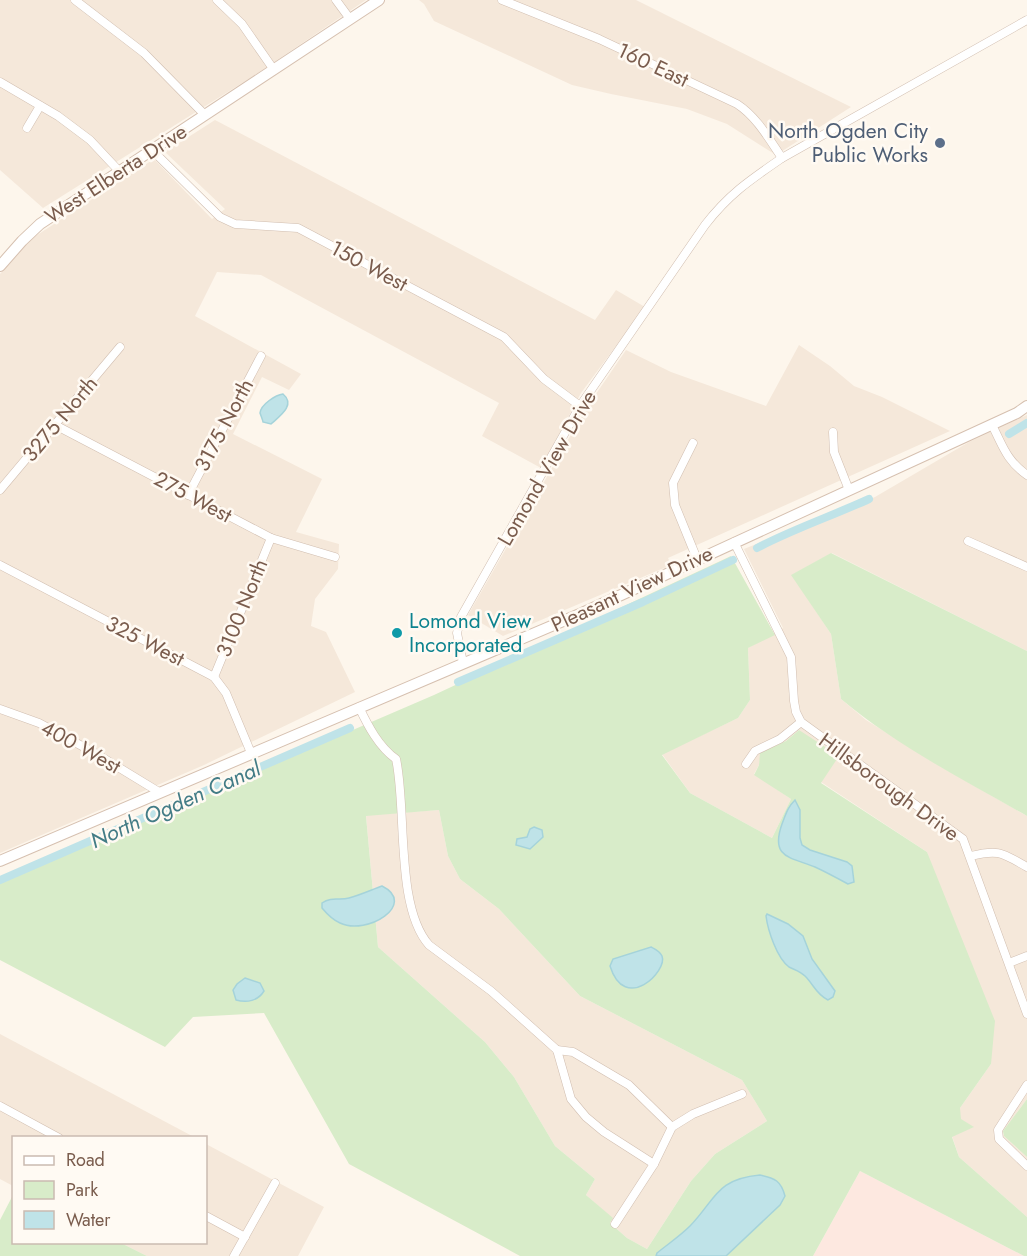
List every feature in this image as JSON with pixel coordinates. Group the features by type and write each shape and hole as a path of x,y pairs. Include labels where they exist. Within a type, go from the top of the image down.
{"street":[{"path":"75,0 144,53 206,115"},
{"path":"217,0 242,24 274,69"},
{"path":"336,0 350,19"},
{"name":"West Elberta Drive","path":"0,266 22,240 40,224 379,0"},
{"name":"160 East","path":"502,0 599,39 737,104 747,110 756,120 782,158"},
{"name":"Lomond View Drive","path":"463,663 457,633 461,617 580,406 722,204 744,183 782,158 1027,20"},
{"path":"0,82 58,116 90,140 120,172"},
{"path":"27,128 40,105"},
{"name":"150 West","path":"152,150 220,217 235,224 298,228 504,337 544,379 580,406"},
{"name":"3275 North","path":"0,490 120,347"},
{"name":"3175 North","path":"188,495 261,356"},
{"name":"Pleasant View Drive","path":"0,861 582,613 992,425 1027,406"},
{"name":"275 West","path":"55,425 271,538 335,557"},
{"path":"992,425 1003,452 1017,468 1027,475"},
{"path":"833,432 834,452 849,489"},
{"path":"693,443 673,483 675,505 697,559"},
{"name":"3100 North","path":"214,677 271,538"},
{"path":"968,541 1027,567"},
{"name":"Hillsborough Drive","path":"734,542 791,657 795,712 801,722 953,829 963,839 1027,1014"},
{"name":"325 West","path":"0,565 214,677"},
{"path":"214,677 226,693 251,753"},
{"path":"359,707 371,731 396,759 412,910 422,936 429,945 493,992 557,1050 571,1099 586,1117 604,1132 654,1164"},
{"name":"400 West","path":"0,709 39,723 95,753 159,792"},
{"name":"Hillsborough Drive","path":"746,764 755,751 780,739 801,722"},
{"name":"Hillsborough Drive","path":"971,856 992,851 1003,854 1027,867"},
{"path":"1009,963 1027,956"},
{"path":"557,1050 573,1052 628,1085 672,1127"},
{"path":"1027,1085 998,1130 999,1139 1027,1166"},
{"path":"615,1224 654,1164 672,1127 693,1114 742,1094"},
{"path":"0,1106 57,1136"},
{"path":"234,1256 274,1183"},
{"path":"207,1217 245,1237"}],"shaded area":[{"path":"0,0 366,0 261,71 43,208 0,170"},
{"path":"419,0 636,0 851,107 776,155 727,124 687,109 572,85 434,21"},
{"path":"215,120 595,320 616,290 645,307 581,393 541,468 482,436 499,403 261,275 217,272 195,316 301,374 289,390 262,377 233,434 322,479 296,532 339,544 338,569 315,599 311,626 326,632 355,692 204,765 0,853 0,274 31,239 154,159 212,219 225,209 165,152"},
{"path":"799,345 854,386 882,397 950,431 668,558 671,565 503,636 468,615 585,410 626,350 671,372 766,406"},
{"path":"1027,415 1027,651 832,553 792,575 831,634 841,699 866,720 1027,816 1027,1099 1003,1131 1004,1136 1027,1157 1027,1217 959,1157 952,1136 973,1127 960,1119 960,1108 991,1064 927,852 821,782 799,730 786,741 761,753 759,765 754,774 791,799 772,838 690,793 662,754 738,718 750,700 748,648 783,628 744,549 875,497 969,442"},
{"path":"439,810 448,856 460,879 499,909 580,996 742,1080 767,1121 715,1154 691,1181 647,1249 627,1238 610,1223 612,1218 586,1195 595,1179 555,1146 514,1077 485,1042 378,947 366,815"},
{"path":"0,1034 192,1136 12,1136 12,1185 0,1179"},
{"path":"207,1145 324,1207 298,1256 147,1256 123,1244 207,1244"},
{"path":"860,1171 1024,1256 813,1256"}],"green space":[{"path":"831,553 1027,651 1027,816 908,747 841,699 831,634 791,575"},
{"path":"731,556 775,635 748,648 750,700 738,718 662,755 690,793 772,838 791,799 754,775 759,765 760,753 786,741 799,730 839,756 821,783 927,852 995,1021 991,1064 960,1108 961,1119 974,1127 952,1137 959,1157 1027,1217 1027,1256 860,1171 813,1256 520,1256 349,1164 264,1013 193,1017 165,1047 0,960 0,882 434,695","holes":["439,810 448,856 460,879 499,909 580,996 742,1080 767,1121 715,1154 691,1181 647,1249 627,1238 610,1223 613,1218 586,1195 595,1179 555,1146 514,1077 485,1042 378,947 366,816"]},
{"path":"1027,1099 1027,1157 1004,1136 1003,1131"},
{"path":"12,1197 12,1244 123,1244 147,1256 0,1256 0,1220"}],"water":[{"path":"283,394 288,402 285,410 271,424 263,422 260,413 263,406"},
{"path":"795,800 800,810 802,845 810,850 847,862 852,866 854,882 848,884 815,867 790,858 781,850 779,835 782,824 788,808"},
{"path":"534,827 542,830 543,837 530,849 516,845 517,839 527,837 530,829"},
{"path":"382,886 392,893 394,901 392,909 375,922 351,926 330,917 322,908 322,903 326,901 349,898"},
{"path":"767,914 788,924 803,936 812,959 835,991 833,997 828,1000 824,998 803,974 785,963 771,936"},
{"path":"651,947 659,951 662,956 659,971 644,985 635,988 625,987 617,980 610,966 613,959"},
{"path":"245,978 260,983 264,991 252,1000 236,1000 233,990"},
{"path":"760,1175 777,1181 785,1196 780,1205 726,1256 656,1256 690,1226 725,1186 745,1177"}],"waterway":[{"name":"North Ogden Canal","path":"1009,434 1027,423"},
{"name":"North Ogden Canal","path":"757,548 869,499"},
{"name":"North Ogden Canal","path":"458,682 643,602 733,560"},
{"name":"North Ogden Canal","path":"0,880 350,728"}],"place":[{"name":"North Ogden City Public Works","path":"940,143"},
{"name":"Lomond View Incorporated","path":"397,633"}]}
